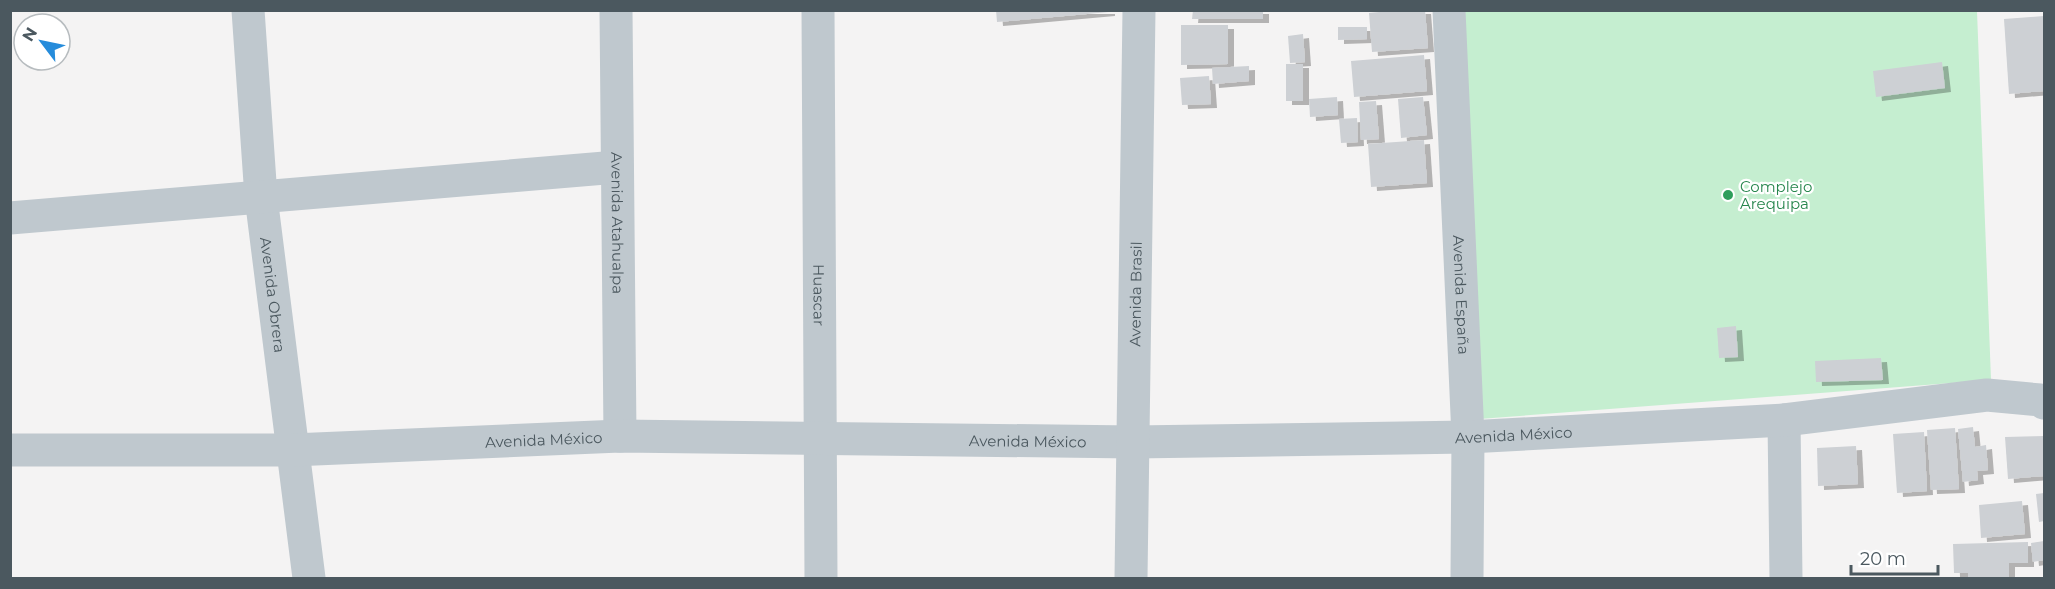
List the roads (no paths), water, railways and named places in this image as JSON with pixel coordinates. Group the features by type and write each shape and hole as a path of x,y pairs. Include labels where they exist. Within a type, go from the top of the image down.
{"street":[{"name":"Avenida Obrera","path":"248,10 261,197 309,579"},
{"name":"Avenida Atahualpa","path":"616,10 620,436"},
{"name":"Huascar","path":"819,10 821,579"},
{"name":"Avenida Brasil","path":"1131,579 1139,10"},
{"name":"Avenida España","path":"1449,10 1468,437 1467,579"},
{"path":"10,218 617,167"},
{"name":"Avenida México","path":"10,450 292,450 620,436 1134,442 1468,437 1784,420 1987,395 2040,400 2044,403"},
{"path":"1784,420 1786,579"}],"place":[{"name":"Complejo Arequipa","path":"1728,195"}]}
